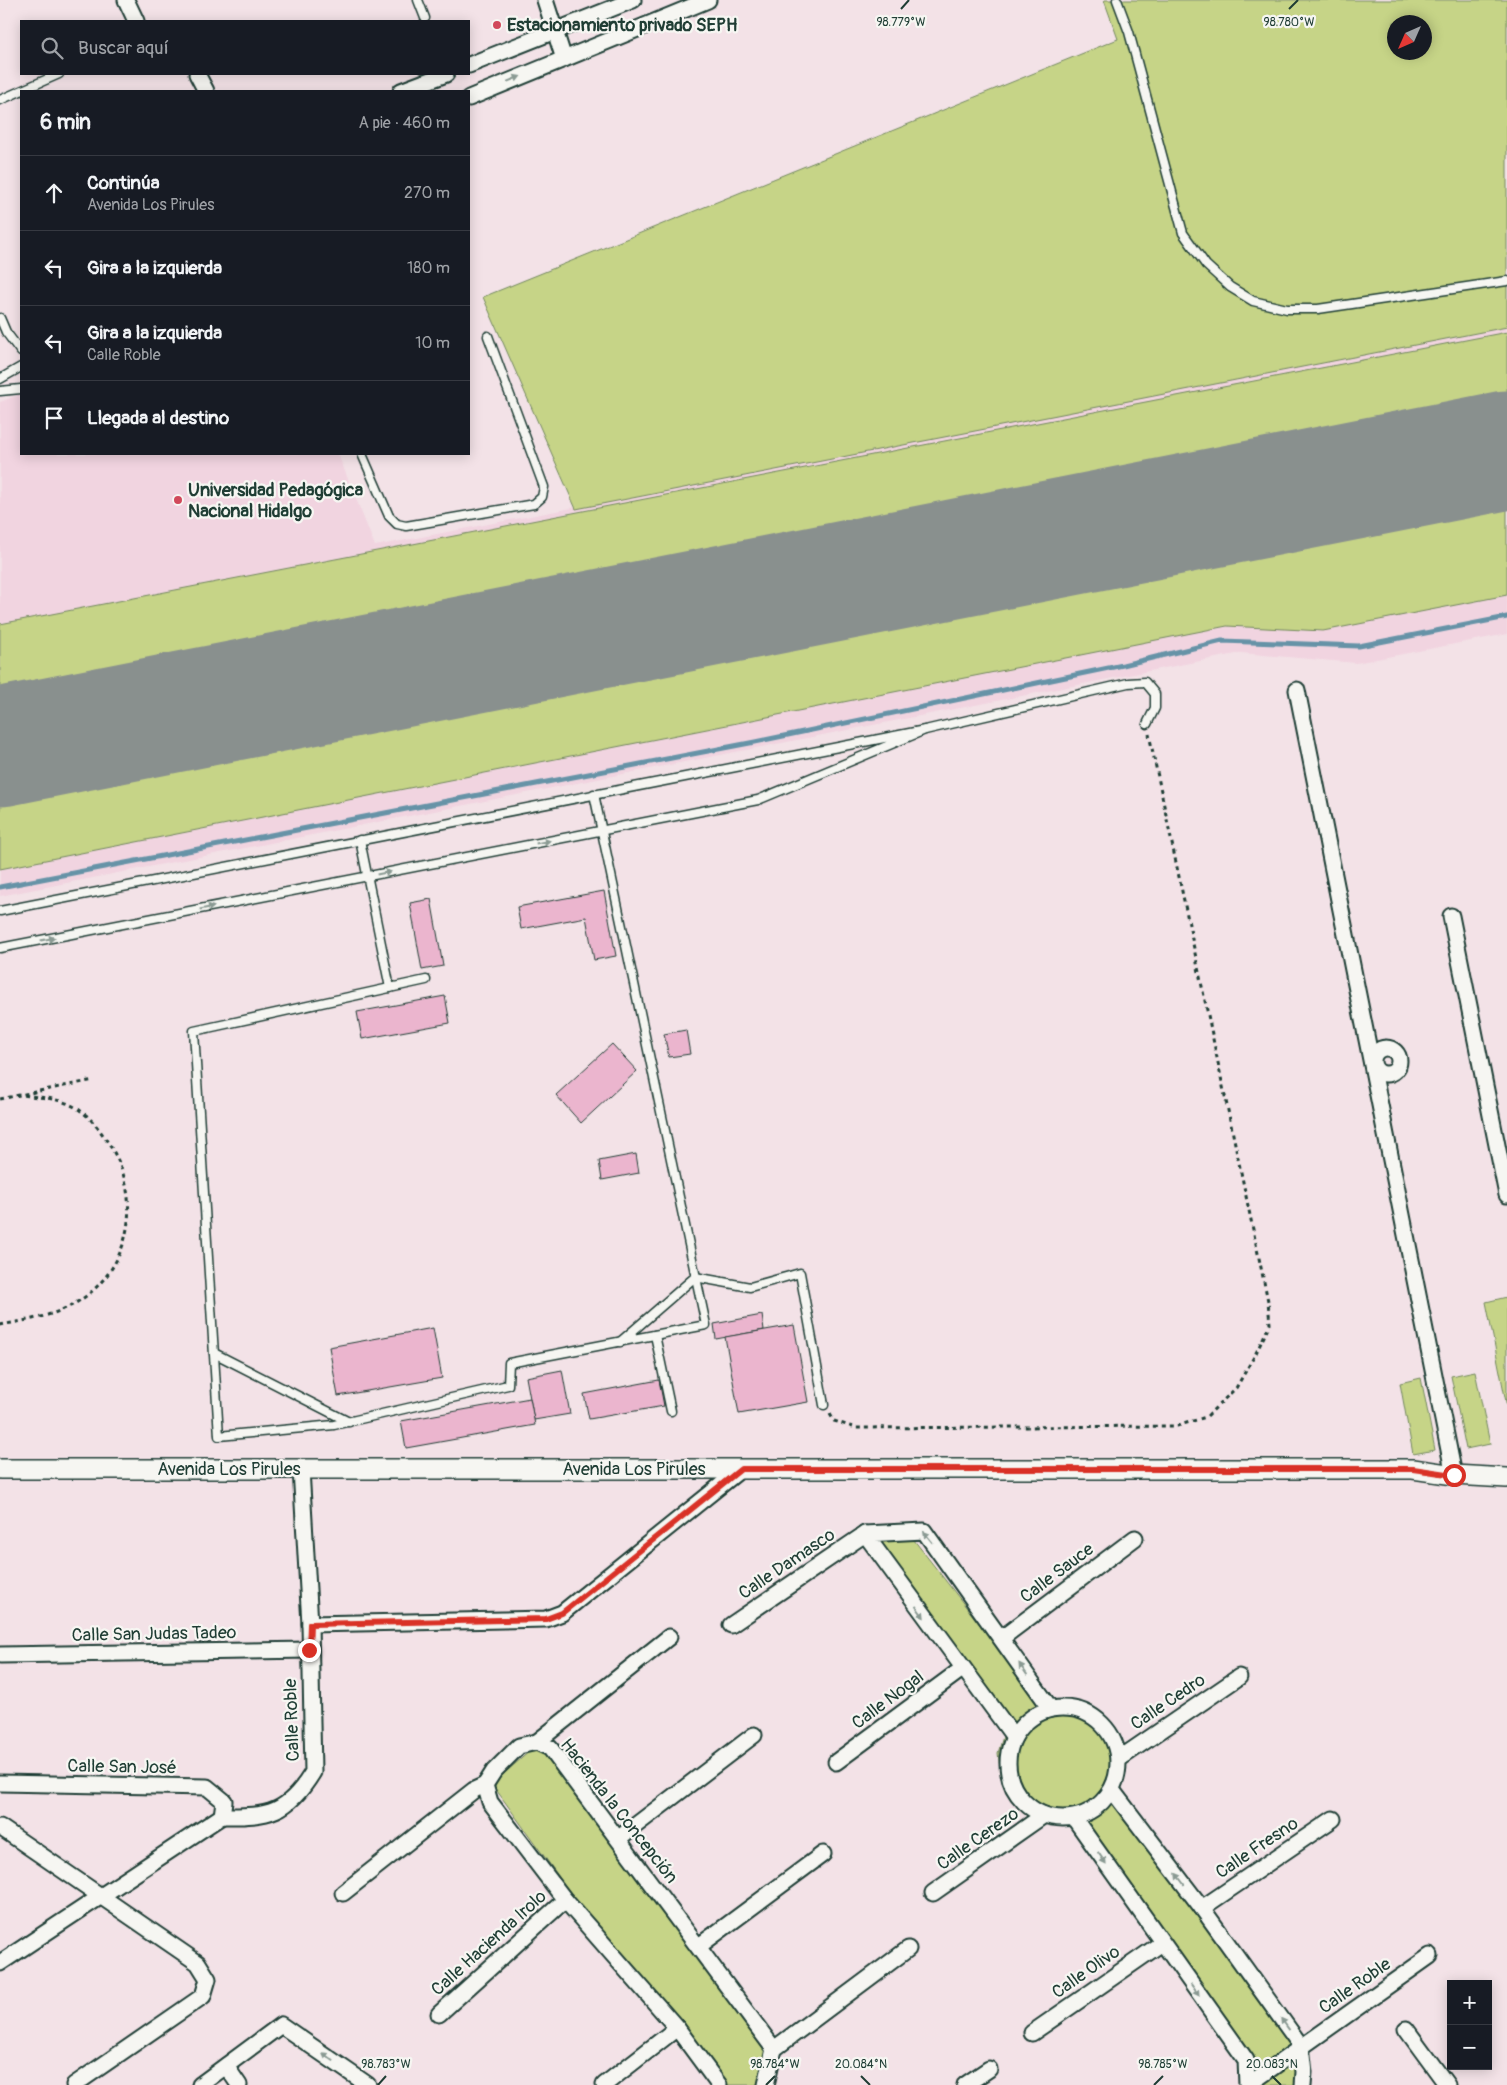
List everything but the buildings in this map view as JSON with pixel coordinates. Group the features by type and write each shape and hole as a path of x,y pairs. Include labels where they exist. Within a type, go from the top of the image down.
{"street":[{"path":"126,0 136,20"},
{"path":"545,0 564,59"},
{"path":"470,65 633,0"},
{"path":"470,98 708,0"},
{"path":"198,75 205,90"},
{"path":"404,90 443,75"},
{"path":"1297,690 1374,1064 1454,1475"},
{"path":"1451,916 1507,1195"},
{"path":"1378,1090 1380,1080 1389,1074 1398,1066 1396,1053 1390,1049 1379,1051 1375,1054 1374,1064 1379,1072 1389,1074"},
{"name":"Avenida Los Pirules","path":"0,1469 1413,1469 1454,1475 1507,1478"},
{"name":"Calle Roble","path":"222,1816 247,1817 281,1809 300,1793 312,1772 310,1624 301,1469"},
{"path":"310,1624 546,1619 562,1613 741,1469"},
{"path":"864,1534 924,1531 1051,1709"},
{"path":"864,1534 1014,1737"},
{"name":"Calle Damasco","path":"731,1625 864,1534"},
{"name":"Calle Sauce","path":"1002,1638 1135,1538"},
{"path":"537,1742 669,1637"},
{"name":"Calle San Judas Tadeo","path":"0,1655 309,1650"},
{"name":"Calle Nogal","path":"836,1762 962,1669"},
{"name":"Calle Cedro","path":"1119,1759 1239,1677"},
{"path":"1051,1709 1075,1709 1096,1718 1112,1736 1119,1759 1118,1773 1112,1790 1095,1808 1074,1818 1044,1815 1024,1802 1011,1782 1008,1758 1014,1737 1029,1718 1051,1709"},
{"path":"619,1838 754,1735"},
{"name":"Hacienda la Concepción","path":"485,1785 494,1771 519,1746 537,1742 550,1748 619,1838 774,2049"},
{"name":"Calle San José","path":"0,1783 207,1787 224,1801 222,1816"},
{"path":"343,1893 474,1790 485,1785 490,1802 565,1900 677,2028 719,2085"},
{"path":"1112,1790 1202,1908 1301,2046 1304,2072 1303,2085"},
{"name":"Calle Cerezo","path":"933,1893 1044,1815"},
{"path":"0,1962 222,1816"},
{"path":"1074,1818 1246,2060 1247,2085"},
{"name":"Calle Fresno","path":"1202,1908 1334,1819"},
{"path":"0,1827 198,1963 208,1979 203,1996 74,2085"},
{"path":"699,1946 823,1854"},
{"name":"Calle Hacienda Irolo","path":"439,2014 565,1900"},
{"name":"Calle Olivo","path":"1032,2033 1162,1943"},
{"path":"766,2085 774,2049 908,1949"},
{"name":"Calle Roble","path":"1247,2085 1430,1956"},
{"path":"200,2085 281,2025 368,2085"},
{"path":"604,2085 677,2028"},
{"path":"1406,2029 1447,2085"},
{"path":"226,2066 239,2085"},
{"path":"965,2085 989,2069"}],"lane":[{"path":"418,0 425,18"},
{"path":"1116,0 1129,32 1183,233 1206,265 1230,287 1252,302 1287,309 1318,309 1507,281"},
{"path":"23,90 58,75"},
{"path":"0,100 20,91"},
{"path":"0,318 6,332 20,351"},
{"path":"362,455 389,516 397,524 406,526 534,504 542,497 544,487 488,336"},
{"path":"1,386 20,368"},
{"path":"1,386 20,389"},
{"path":"0,911 925,730 1128,683 1145,682 1155,694 1155,708 1147,724"},
{"path":"0,948 758,800 925,730"},
{"path":"426,980 194,1032 219,1436 349,1422 508,1385 509,1363 706,1325 594,794"},
{"path":"360,840 390,988"},
{"path":"695,1277 750,1288 800,1273 824,1404"},
{"path":"620,1342 695,1277"},
{"path":"655,1335 671,1411"},
{"path":"214,1353 349,1422"}],"path":[{"path":"824,1404 834,1421 856,1428 1178,1426 1206,1417 1236,1388 1270,1324 1268,1301 1147,724"},
{"path":"0,1099 94,1080"},
{"path":"0,1325 53,1315 82,1299 103,1280 120,1255 128,1230 130,1207 126,1180 114,1151 94,1123 72,1106 44,1097 21,1095"}],"shaded area":[{"path":"1507,327 1507,634 1356,663 1241,653 0,896 0,402 20,394 20,455 338,455 375,546"}],"green space":[{"path":"1104,0 1507,0 1507,327 576,509 483,297 1118,39"},
{"path":"1507,332 1507,414 0,712 0,624"},
{"path":"1507,486 1507,595 1323,631 1227,626 0,869 0,781"},
{"path":"1507,1297 1507,1407 1486,1302"},
{"path":"1475,1371 1490,1444 1466,1449 1451,1376"},
{"path":"1421,1378 1435,1450 1413,1454 1400,1383"},
{"path":"910,1535 991,1639 1043,1701 1076,1703 1098,1719 1104,1727 1114,1752 1113,1770 1107,1786 1302,2043 1302,2085 1246,2085 1251,2066 1163,1942 1067,1815 1036,1813 1015,1799 1001,1778 998,1753 1005,1730 871,1537"},
{"path":"538,1744 772,2050 760,2085 721,2085 580,1906 492,1784"}],"waterway":[{"path":"0,887 755,742 1123,665 1222,641 1359,646 1507,617"}],"runway":[{"path":"0,747 1507,450"}],"place":[{"name":"Estacionamiento privado SEPH","path":"497,25"},
{"name":"Universidad Pedagógica Nacional Hidalgo","path":"178,500"}],"route":[{"path":"309,1650 310,1624 546,1619 562,1613 741,1469 1413,1469 1454,1475"}]}
